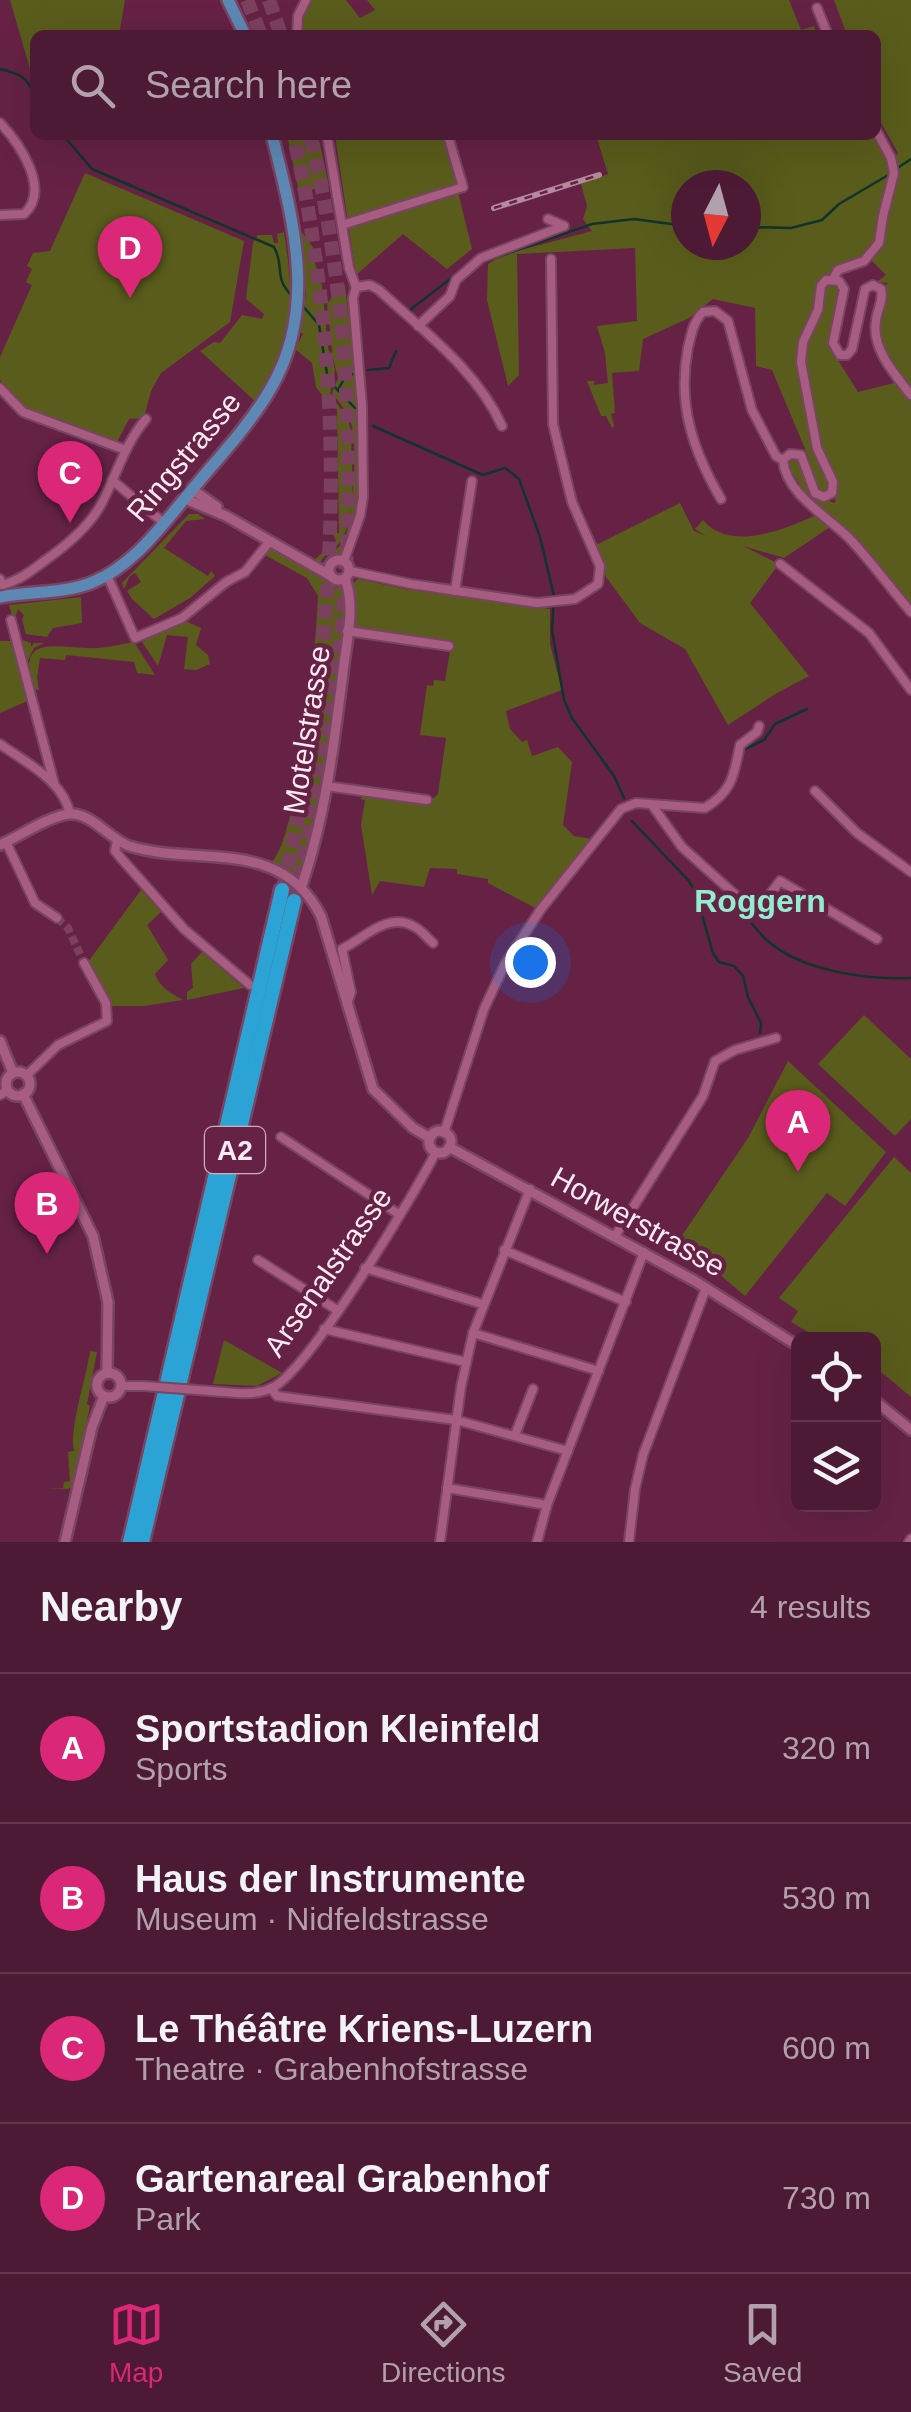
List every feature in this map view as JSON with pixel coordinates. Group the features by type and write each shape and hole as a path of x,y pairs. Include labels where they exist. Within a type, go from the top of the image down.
{"highway":[{"name":"A2","path":"130,1542 292,893"},
{"name":"A2","path":"142,1542 292,893"}],"main road":[{"path":"228,0 242,30"},
{"name":"Ringstrasse","path":"1,587 84,586 133,556 189,493 272,387 288,351 299,293 296,250 273,140"}],"street":[{"path":"297,30 298,16 306,0"},
{"path":"817,8 826,30"},
{"path":"0,123 15,143 36,191 33,204 24,214 0,214"},
{"path":"783,460 792,453 801,455 815,492 824,497 832,493 833,482 817,448 801,356 822,284 833,279 838,270 864,261 880,243 882,216 894,173 892,158 881,139"},
{"path":"328,140 349,268 356,288 353,298 362,406 363,497 344,560 348,575"},
{"path":"342,225 463,187 449,140"},
{"path":"418,326 450,296 456,280 476,262 490,253 564,226 548,219"},
{"path":"189,493 190,501 226,516 306,563 330,571 336,580 348,575 554,603 593,590 601,571 572,502 553,424 551,258"},
{"path":"833,279 841,283 844,292 833,343 836,352 842,356 850,352 861,298 868,287 878,286 883,293 876,319 878,342 911,395"},
{"path":"356,288 376,287 418,326 476,381 502,426"},
{"path":"721,499 696,450 684,396 689,344 703,312 716,310 728,320 752,410 776,457 783,460"},
{"path":"0,388 22,412 124,449"},
{"path":"1,587 19,579 73,537 98,509 124,449 146,419"},
{"path":"783,460 784,469 804,498 850,540 911,612"},
{"path":"112,480 164,523"},
{"path":"455,591 472,481"},
{"path":"107,575 135,638 182,618 226,582 245,572 270,541"},
{"path":"330,571 336,560 344,560"},
{"path":"780,564 869,633 911,690"},
{"name":"Motelstrasse","path":"292,893 314,850 326,786 348,631 348,575"},
{"path":"11,620 54,782"},
{"path":"348,631 449,646"},
{"path":"444,1133 470,1049 505,964 541,909 621,809 636,804 704,808 711,805 736,775 740,745 758,732 759,726"},
{"path":"0,744 54,782 65,796 70,814"},
{"path":"326,786 427,800"},
{"path":"815,791 857,833 911,872"},
{"path":"652,805 682,848 750,909 759,909 780,880 877,939"},
{"path":"57,918 35,903 3,844 70,814 82,816 117,841 140,848 243,859 277,871 292,893 321,916 373,1089 412,1128 430,1138"},
{"path":"117,841 120,857 174,920 250,985"},
{"path":"348,1004 351,992 342,949 372,930 402,923 416,926 433,942"},
{"path":"26,1076 58,1045 107,1021 107,1008 84,963"},
{"path":"615,1236 702,1096 715,1061 735,1050 776,1038"},
{"path":"0,1041 13,1073"},
{"path":"13,1073 26,1076"},
{"path":"13,1073 4,1092 22,1094 29,1088 26,1076"},
{"path":"22,1094 93,1236 108,1296 107,1374"},
{"path":"435,1133 444,1133 450,1140 449,1147 436,1152 430,1146 430,1138 435,1133"},
{"path":"281,1138 400,1215"},
{"name":"Horwerstrasse","path":"449,1147 644,1252 791,1342"},
{"name":"Arsenalstrasse","path":"121,1386 253,1393 271,1388 288,1376 366,1268 436,1152"},
{"path":"440,1542 456,1420 473,1332 530,1190"},
{"path":"504,1250 626,1302"},
{"path":"537,1542 547,1506 644,1252"},
{"path":"258,1260 336,1310"},
{"path":"366,1268 482,1304"},
{"path":"629,1542 643,1456 706,1288"},
{"path":"324,1329 466,1362"},
{"path":"473,1332 599,1372"},
{"path":"101,1376 117,1376 121,1386 114,1396 104,1396 97,1386 101,1376"},
{"path":"271,1388 277,1396 456,1420 568,1451"},
{"path":"515,1435 533,1389"},
{"path":"65,1542 92,1426 104,1396"},
{"path":"881,1406 911,1430"},
{"path":"447,1488 547,1506"}],"shaded area":[{"path":"10,0 125,0 120,30 30,30 30,69"},
{"path":"310,0 346,0 360,18 375,10 367,0 789,0 801,30 303,30"},
{"path":"834,0 911,0 911,392 880,339 878,319 888,283 877,282 886,275 865,254 821,278 815,310 799,343 798,358 831,490 825,494 816,489 808,456 772,370 756,366 755,308 713,299 689,318 643,339 639,371 612,373 614,426 606,416 601,416 587,381 594,381 594,385 608,383 597,326 637,321 635,248 517,254 519,375 508,386 487,300 488,264 502,255 592,231 583,219 587,206 581,184 608,174 598,140 879,140 890,162 898,153 881,123 881,30 845,30"},
{"path":"288,140 319,140 329,186 299,192"},
{"path":"336,140 445,140 472,249 447,269 403,234 356,275"},
{"path":"85,173 244,241 230,322 161,373 144,418 129,419 117,442 19,407 0,380 0,357 32,285 26,282 32,269 27,266 33,253 50,251"},
{"path":"300,230 315,250 322,285 328,347 335,370 330,393 351,431 352,486 347,527 337,546 320,563 313,561 336,541 333,534 339,533 337,409 316,387 312,363 295,349 303,334 300,332 306,294"},
{"path":"284,232 290,280 289,320 278,359 256,402 200,351 214,342 220,343 242,315 262,319 264,314 246,299 253,243 258,235 272,235 274,243 278,243 277,234"},
{"path":"831,282 841,286 831,349 858,392 898,382 911,398 911,605 836,522 812,503 788,466 792,458 799,460 814,496 835,503 836,483 817,440 804,370 804,348 823,290"},
{"path":"341,284 345,285 358,404 360,504 343,552 323,563 344,540 354,480 353,430 347,413 332,393 338,378 327,304"},
{"path":"680,503 694,531 706,536 695,529 703,520 714,530 742,536 772,532 814,516 830,527 784,558 743,546 779,564 750,603 809,676 728,725 685,649 640,623 606,577 596,545"},
{"path":"189,514 205,519 186,521 164,548 208,576 211,571 215,576 190,598 154,619 127,591 141,582 135,573 124,589 122,583"},
{"path":"271,548 343,591 345,597 325,767 311,840 297,876 270,863 280,848 297,781 310,694 318,596 307,578 263,554"},
{"path":"358,579 550,609 550,644 562,690 506,711 510,729 522,742 527,740 532,756 558,747 572,762 563,825 574,836 592,839 537,909 488,883 488,879 457,874 457,869 430,868 424,887 380,881 372,895 361,825 365,800 360,799 365,795 427,804 438,794 446,738 420,735 427,685 433,686 434,680 445,681 451,645 353,629 351,585"},
{"path":"81,597 82,623 53,628 47,637 26,634 24,615 18,609 15,618 22,640 31,643 31,647 44,643 34,648 26,664 9,605"},
{"path":"183,620 201,628 196,645 208,655 210,664 196,670 184,669 188,637 167,635 158,666 142,642"},
{"path":"0,641 14,641 32,699 0,713"},
{"path":"134,642 155,675 137,673 134,662 66,655 65,660 40,658 39,690 33,689 29,660 40,648 99,648"},
{"path":"141,890 161,912 147,925 168,960 155,974 163,987 183,1000 112,1006 88,962"},
{"path":"202,952 244,988 187,1000 187,992 193,988 191,964"},
{"path":"864,1015 911,1059 911,1119 895,1136 818,1064"},
{"path":"788,1061 886,1152 845,1206 827,1193 745,1296 679,1240 748,1138"},
{"path":"894,1157 911,1173 911,1397 881,1372 881,1332 808,1332 791,1322 798,1311 779,1298"},
{"path":"224,1340 282,1373 257,1386 213,1384"},
{"path":"90,1351 97,1352 73,1486 68,1489 47,1488 63,1488 64,1482 70,1481 68,1452 74,1451 76,1417"}],"waterway":[{"path":"0,69 30,85"},
{"path":"67,140 92,169 274,247 283,283 292,296"},
{"path":"896,169 911,159"},
{"path":"761,227 791,228 822,220 839,204 890,174"},
{"path":"480,263 592,224 634,219 671,224"},
{"path":"410,310 463,269"},
{"path":"302,305 319,325 328,380 355,408"},
{"path":"368,370 389,368 396,351"},
{"path":"338,390 344,379 353,374"},
{"path":"373,426 483,475 505,468 519,479 540,537 554,596 552,630 564,700 624,798"},
{"path":"743,750 764,740 775,724 807,709"},
{"path":"632,821 689,881 697,896 705,901 734,899 759,933 783,952 836,972 911,978"},
{"path":"697,898 713,953 719,962 734,966 743,976 761,1023 760,1033"}],"tunnel":[{"path":"247,0 259,30"},
{"path":"269,0 279,30"},
{"path":"283,888 312,734 328,580 331,503 325,348 312,236 294,140"},
{"path":"294,901 328,738 345,589 348,512 348,435 337,282 311,140"},
{"path":"57,918 68,928 84,963"}],"railway":[{"path":"494,208 599,175"}],"place":[{"name":"Gartenareal Grabenhof","path":"130,298"},
{"name":"Le Théâtre Kriens-Luzern","path":"70,523"},
{"name":"Sportstadion Kleinfeld","path":"798,1172"},
{"name":"Haus der Instrumente","path":"47,1254"}],"district":[{"name":"Roggern","path":"760,901"}]}
